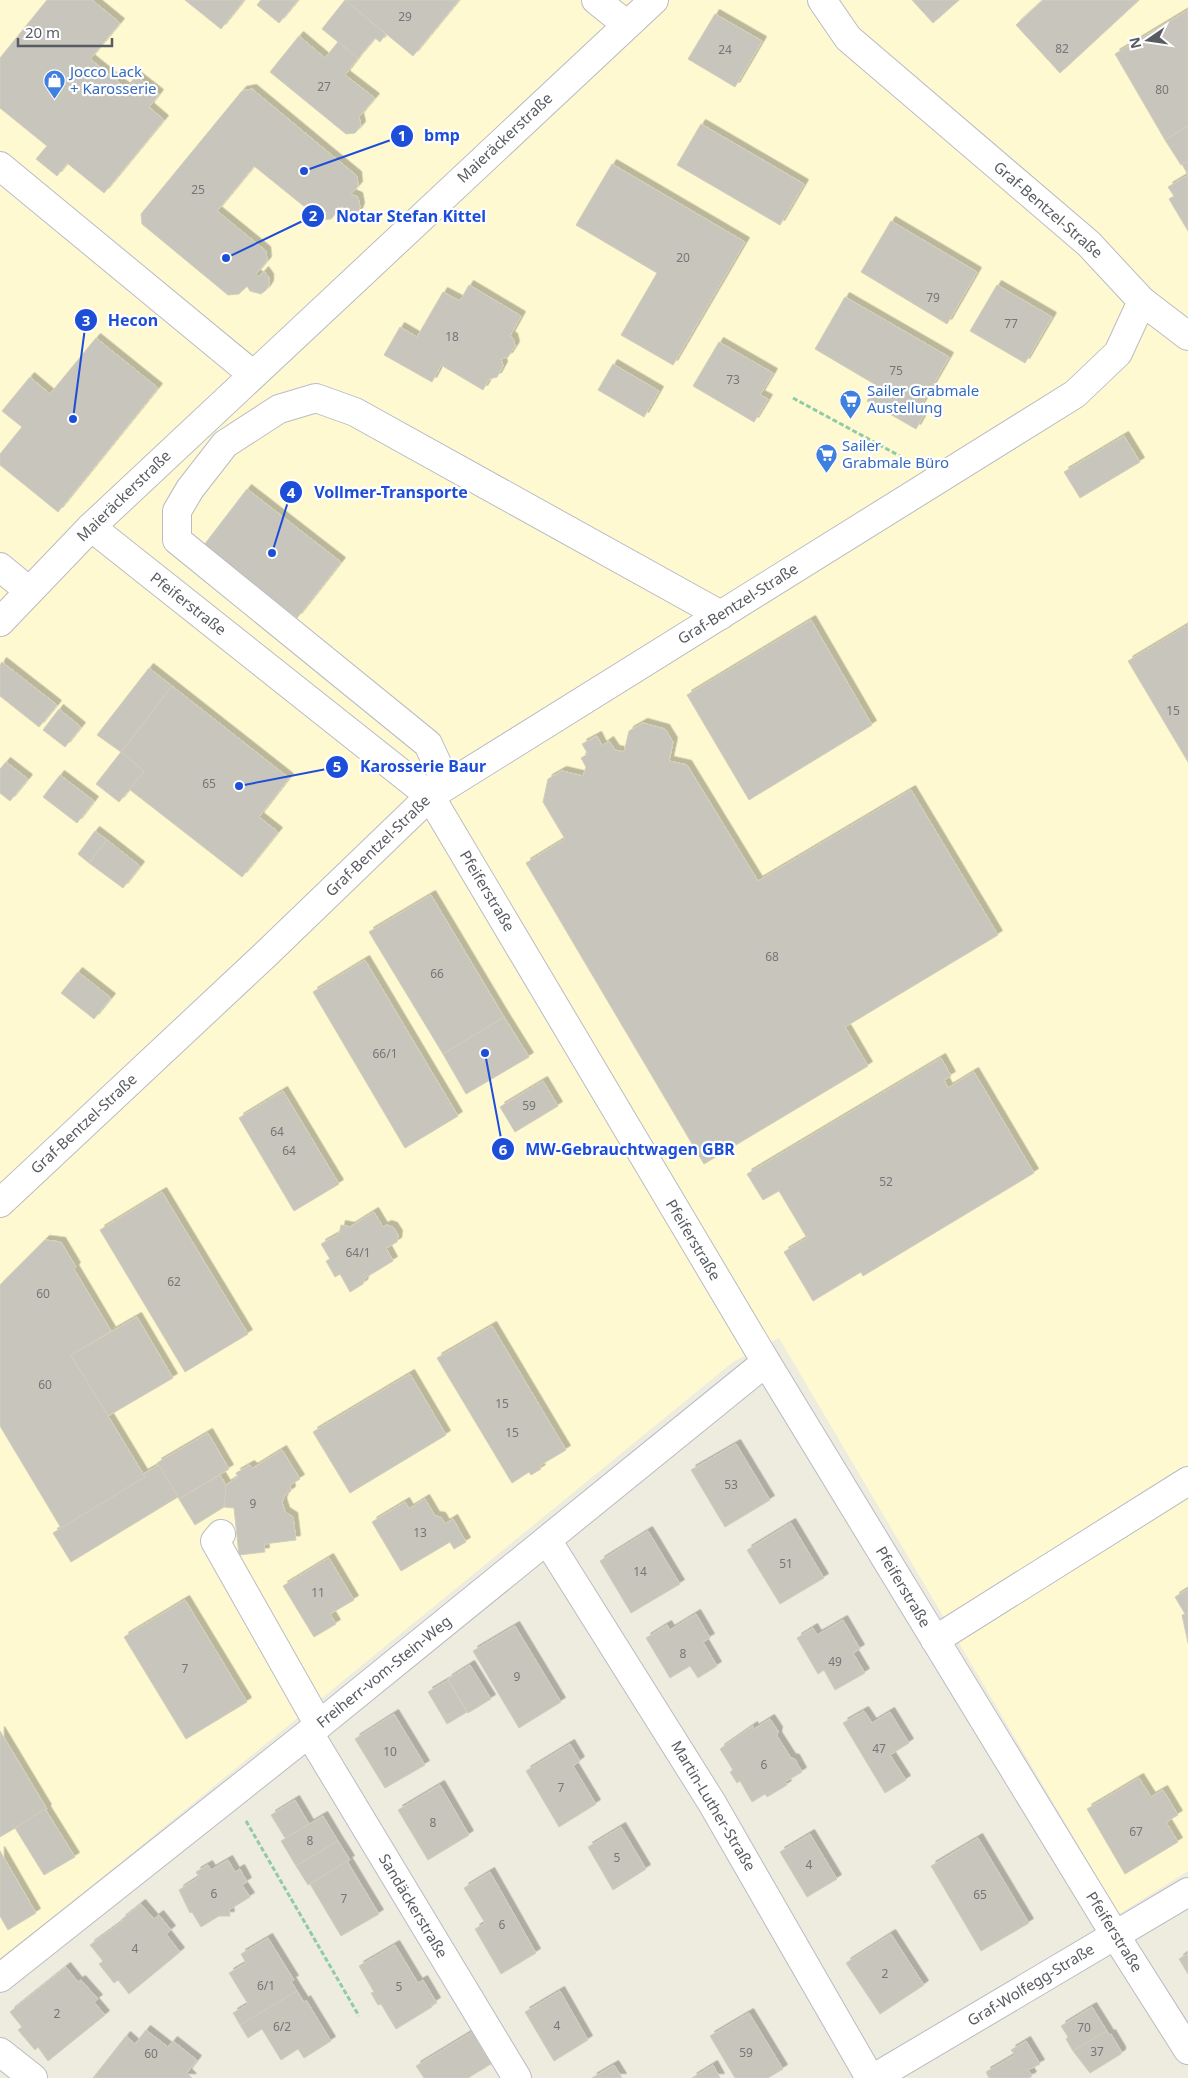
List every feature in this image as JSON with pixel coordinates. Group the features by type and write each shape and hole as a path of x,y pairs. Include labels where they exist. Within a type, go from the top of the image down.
{"street":[{"path":"596,0 626,24"},
{"name":"Maieräckerstraße","path":"0,622 91,527 252,374 626,24 654,0"},
{"name":"Graf-Bentzel-Straße","path":"0,1203 438,791 1075,394 1118,352 1142,301 1089,244 848,38 822,0"},
{"path":"0,166 252,374"},
{"path":"1142,301 1188,336"},
{"path":"438,791 428,744 177,540 177,511 190,490 225,444 279,409 316,398 355,412 721,614"},
{"name":"Pfeiferstraße","path":"91,527 438,791 766,1362 1115,1935 1188,2050"},
{"path":"0,567 29,591"},
{"name":"Freiherr-vom-Stein-Weg","path":"0,1978 314,1729 766,1362"},
{"path":"935,1640 1188,1481"},
{"name":"Sandäckerstraße","path":"221,1534 215,1541 314,1729 517,2078"},
{"name":"Martin-Luther-Straße","path":"547,1540 712,1803 870,2078"},
{"name":"Graf-Wolfegg-Straße","path":"874,2078 1188,1892"},
{"path":"0,2052 33,2078"}],"path":[{"path":"793,398 940,478"},
{"path":"231,1795 359,2016"}],"shaded area":[{"path":"0,0 1188,0 1188,1871 1119,1914 779,1338 733,1362 0,1961"}],"building":[{"path":"47,0 92,0 120,23 90,59 126,88 136,76 159,94 149,107 164,120 104,193 67,163 57,176 36,159 47,146 0,108 0,58"},
{"path":"185,0 244,0 221,29"},
{"path":"261,0 298,0 279,23 257,5"},
{"path":"345,0 459,0 413,56"},
{"path":"345,0 386,34 380,42 375,38 358,58 322,29"},
{"path":"912,0 959,0 933,23"},
{"path":"1043,0 1139,0 1060,73 1016,25"},
{"path":"1188,10 1188,126 1165,140 1115,54"},
{"path":"715,14 762,41 735,87 688,59"},
{"path":"299,36 325,58 338,42 358,58 345,75 375,98 359,117 361,126 355,133 346,134 270,72"},
{"path":"252,89 357,176 358,186 351,194 358,197 360,207 358,213 349,218 340,214 345,209 342,206 331,219 321,220 254,166 217,211 266,251 267,261 256,274 259,277 264,271 269,278 269,285 261,294 250,291 247,286 239,294 228,295 142,224 141,214 242,91"},
{"path":"701,124 804,184 780,225 677,165"},
{"path":"1188,126 1188,161 1181,165 1165,140"},
{"path":"1188,161 1188,175 1182,164"},
{"path":"612,164 745,242 673,365 621,335 657,273 576,225"},
{"path":"1188,175 1188,231 1169,199 1174,196 1168,187"},
{"path":"891,221 977,272 947,324 861,272"},
{"path":"469,285 521,316 510,336 513,338 515,346 508,357 501,359 503,366 497,377 489,379 483,390 441,365 432,382 384,355 400,327 417,337 443,292 460,301"},
{"path":"997,285 1052,317 1025,363 970,331"},
{"path":"845,297 949,357 919,409 925,413 916,429 867,401 876,385 815,349"},
{"path":"96,338 158,388 58,512 0,465 0,454 22,427 2,411 30,377 50,394"},
{"path":"719,342 773,373 760,395 768,399 754,422 693,386"},
{"path":"613,364 659,391 644,417 598,390"},
{"path":"1124,436 1140,462 1080,498 1064,472"},
{"path":"247,489 341,562 297,618 204,545"},
{"path":"811,620 872,725 749,800 687,695"},
{"path":"1188,625 1188,762 1128,661"},
{"path":"2,662 57,705 39,727 0,696 0,665"},
{"path":"149,668 172,686 121,752 97,735"},
{"path":"172,686 289,778 259,817 278,832 242,877 129,789 144,771 121,752"},
{"path":"59,709 81,727 65,747 43,730"},
{"path":"643,723 665,729 673,742 669,761 687,765 758,881 911,790 998,935 845,1027 868,1066 704,1164 526,863 565,839 543,802 548,779 562,771 583,776 586,767 581,758 588,754 582,744 597,736 602,746 609,741 615,750 624,752 629,731"},
{"path":"121,752 144,771 119,802 96,784"},
{"path":"6,762 28,779 10,801 0,793 0,769"},
{"path":"60,775 94,801 77,823 43,797"},
{"path":"95,831 107,840 89,863 78,854"},
{"path":"107,840 140,866 123,888 89,863"},
{"path":"431,895 504,1017 443,1054 369,932"},
{"path":"365,960 458,1116 405,1148 313,992"},
{"path":"78,972 111,998 94,1019 61,993"},
{"path":"504,1017 529,1057 466,1094 443,1054"},
{"path":"941,1058 951,1076 944,1080 948,1088 974,1072 1034,1173 863,1276 861,1272 813,1301 784,1252 807,1238 779,1191 763,1200 747,1174"},
{"path":"543,1081 558,1106 515,1132 500,1107"},
{"path":"283,1091 339,1184 294,1211 239,1118"},
{"path":"162,1192 248,1334 185,1372 100,1230"},
{"path":"374,1212 383,1227 387,1225 393,1227 398,1235 397,1242 386,1248 393,1261 365,1278 363,1284 350,1292 340,1274 335,1277 326,1261 330,1259 321,1244 339,1234 341,1225 350,1227"},
{"path":"45,1240 61,1242 76,1267 74,1269 111,1331 71,1355 145,1477 61,1528 0,1426 0,1285"},
{"path":"137,1317 173,1378 108,1416 71,1355"},
{"path":"492,1326 566,1450 539,1466 541,1469 531,1475 529,1472 512,1483 437,1358"},
{"path":"410,1374 446,1435 350,1493 313,1432"},
{"path":"208,1433 229,1469 179,1499 157,1463"},
{"path":"736,1444 770,1500 725,1527 691,1470"},
{"path":"282,1450 300,1479 290,1485 291,1491 285,1495 282,1502 285,1512 293,1517 296,1540 264,1544 265,1552 239,1555 234,1508 224,1507 226,1485 238,1477 236,1473 250,1465 253,1468"},
{"path":"159,1465 178,1497 71,1562 53,1533 145,1477 143,1474"},
{"path":"220,1475 226,1485 224,1507 195,1525 179,1499"},
{"path":"425,1499 435,1516 441,1517 445,1524 453,1519 466,1542 454,1549 450,1542 401,1571 372,1522 405,1502 409,1509"},
{"path":"791,1523 824,1578 780,1604 747,1550"},
{"path":"648,1531 680,1584 631,1613 600,1561"},
{"path":"329,1558 354,1600 330,1614 336,1624 314,1637 283,1586"},
{"path":"1188,1589 1188,1643 1182,1615 1185,1614 1175,1597"},
{"path":"185,1600 247,1702 186,1739 124,1637"},
{"path":"696,1614 710,1638 703,1642 717,1666 698,1678 690,1666 670,1678 646,1638 667,1625 670,1630"},
{"path":"843,1620 860,1649 853,1653 865,1673 835,1690 824,1670 818,1674 797,1638 813,1628 817,1635"},
{"path":"515,1626 561,1702 519,1728 473,1651"},
{"path":"470,1665 491,1699 468,1713 448,1679"},
{"path":"448,1680 467,1712 447,1724 428,1692"},
{"path":"864,1711 872,1723 890,1712 909,1743 890,1755 906,1780 885,1793 843,1723"},
{"path":"394,1714 425,1765 385,1788 355,1739"},
{"path":"770,1719 778,1731 777,1736 791,1758 795,1759 802,1772 785,1782 787,1785 767,1797 765,1794 752,1802 740,1781 737,1783 730,1772 733,1770 720,1749 753,1726 754,1729"},
{"path":"0,1731 47,1809 0,1837"},
{"path":"570,1744 580,1761 573,1766 596,1804 559,1827 526,1771"},
{"path":"1139,1778 1151,1797 1163,1790 1178,1815 1166,1822 1178,1842 1125,1874 1087,1809"},
{"path":"440,1785 469,1835 428,1860 398,1810"},
{"path":"295,1800 309,1824 285,1838 271,1815"},
{"path":"45,1809 75,1857 44,1875 15,1828"},
{"path":"323,1816 338,1841 296,1866 281,1841"},
{"path":"621,1827 646,1869 613,1890 588,1847"},
{"path":"810,1834 837,1879 807,1897 780,1852"},
{"path":"978,1838 1029,1923 981,1951 931,1866"},
{"path":"338,1841 350,1860 308,1885 296,1866"},
{"path":"0,1851 36,1913 8,1930 0,1916"},
{"path":"228,1860 235,1872 240,1869 247,1882 242,1885 250,1897 229,1910 230,1916 219,1916 201,1927 192,1912 190,1913 179,1890 199,1877 196,1872 208,1865 211,1870"},
{"path":"347,1861 379,1914 341,1936 310,1884"},
{"path":"490,1872 536,1953 501,1974 475,1929 485,1923 464,1888"},
{"path":"141,1904 154,1919 159,1915 171,1930 166,1934 180,1952 129,1994 118,1980 114,1983 99,1964 103,1961 90,1945 123,1921 121,1920"},
{"path":"891,1934 924,1985 880,2014 846,1963"},
{"path":"268,1938 294,1980 291,1981 297,1991 240,2025 233,2013 248,2004 229,1973 246,1963 241,1954"},
{"path":"395,1945 418,1983 423,1980 436,2002 431,2005 432,2007 396,2029 381,2004 378,2005 371,1993 374,1992 359,1966"},
{"path":"1188,1953 1188,1974 1179,1959"},
{"path":"66,1967 78,1982 81,1980 98,1999 94,2002 105,2015 48,2061 38,2047 35,2050 18,2030 22,2027 10,2012"},
{"path":"297,1991 304,2002 306,2000 331,2041 304,2058 298,2049 281,2060 262,2029 248,2038 240,2025"},
{"path":"560,1991 588,2040 554,2061 525,2012"},
{"path":"1092,2007 1107,2031 1073,2051 1066,2039 1068,2037 1061,2026"},
{"path":"749,2013 783,2069 768,2078 735,2078 710,2036"},
{"path":"146,2030 168,2047 173,2041 197,2060 187,2073 192,2078 93,2078 126,2036 135,2044"},
{"path":"1107,2031 1109,2035 1111,2034 1121,2054 1090,2073 1073,2051"},
{"path":"472,2032 491,2064 468,2078 424,2078 416,2066"},
{"path":"1026,2041 1040,2064 1028,2070 1032,2076 1029,2078 989,2078 986,2072 1015,2055 1011,2050"},
{"path":"614,2065 622,2078 592,2078"},
{"path":"713,2065 720,2078 692,2078"}],"place":[{"name":"Jocco Lack + Karosserie","path":"54,100"},
{"name":"bmp","path":"304,171"},
{"name":"Notar Stefan Kittel","path":"226,258"},
{"name":"Hecon","path":"73,419"},
{"name":"Sailer Grabmale Austellung","path":"851,419"},
{"name":"Sailer Grabmale Büro","path":"826,474"},
{"name":"Vollmer-Transporte","path":"272,553"},
{"name":"Karosserie Baur","path":"239,786"},
{"name":"MW-Gebrauchtwagen GBR","path":"485,1053"}]}
